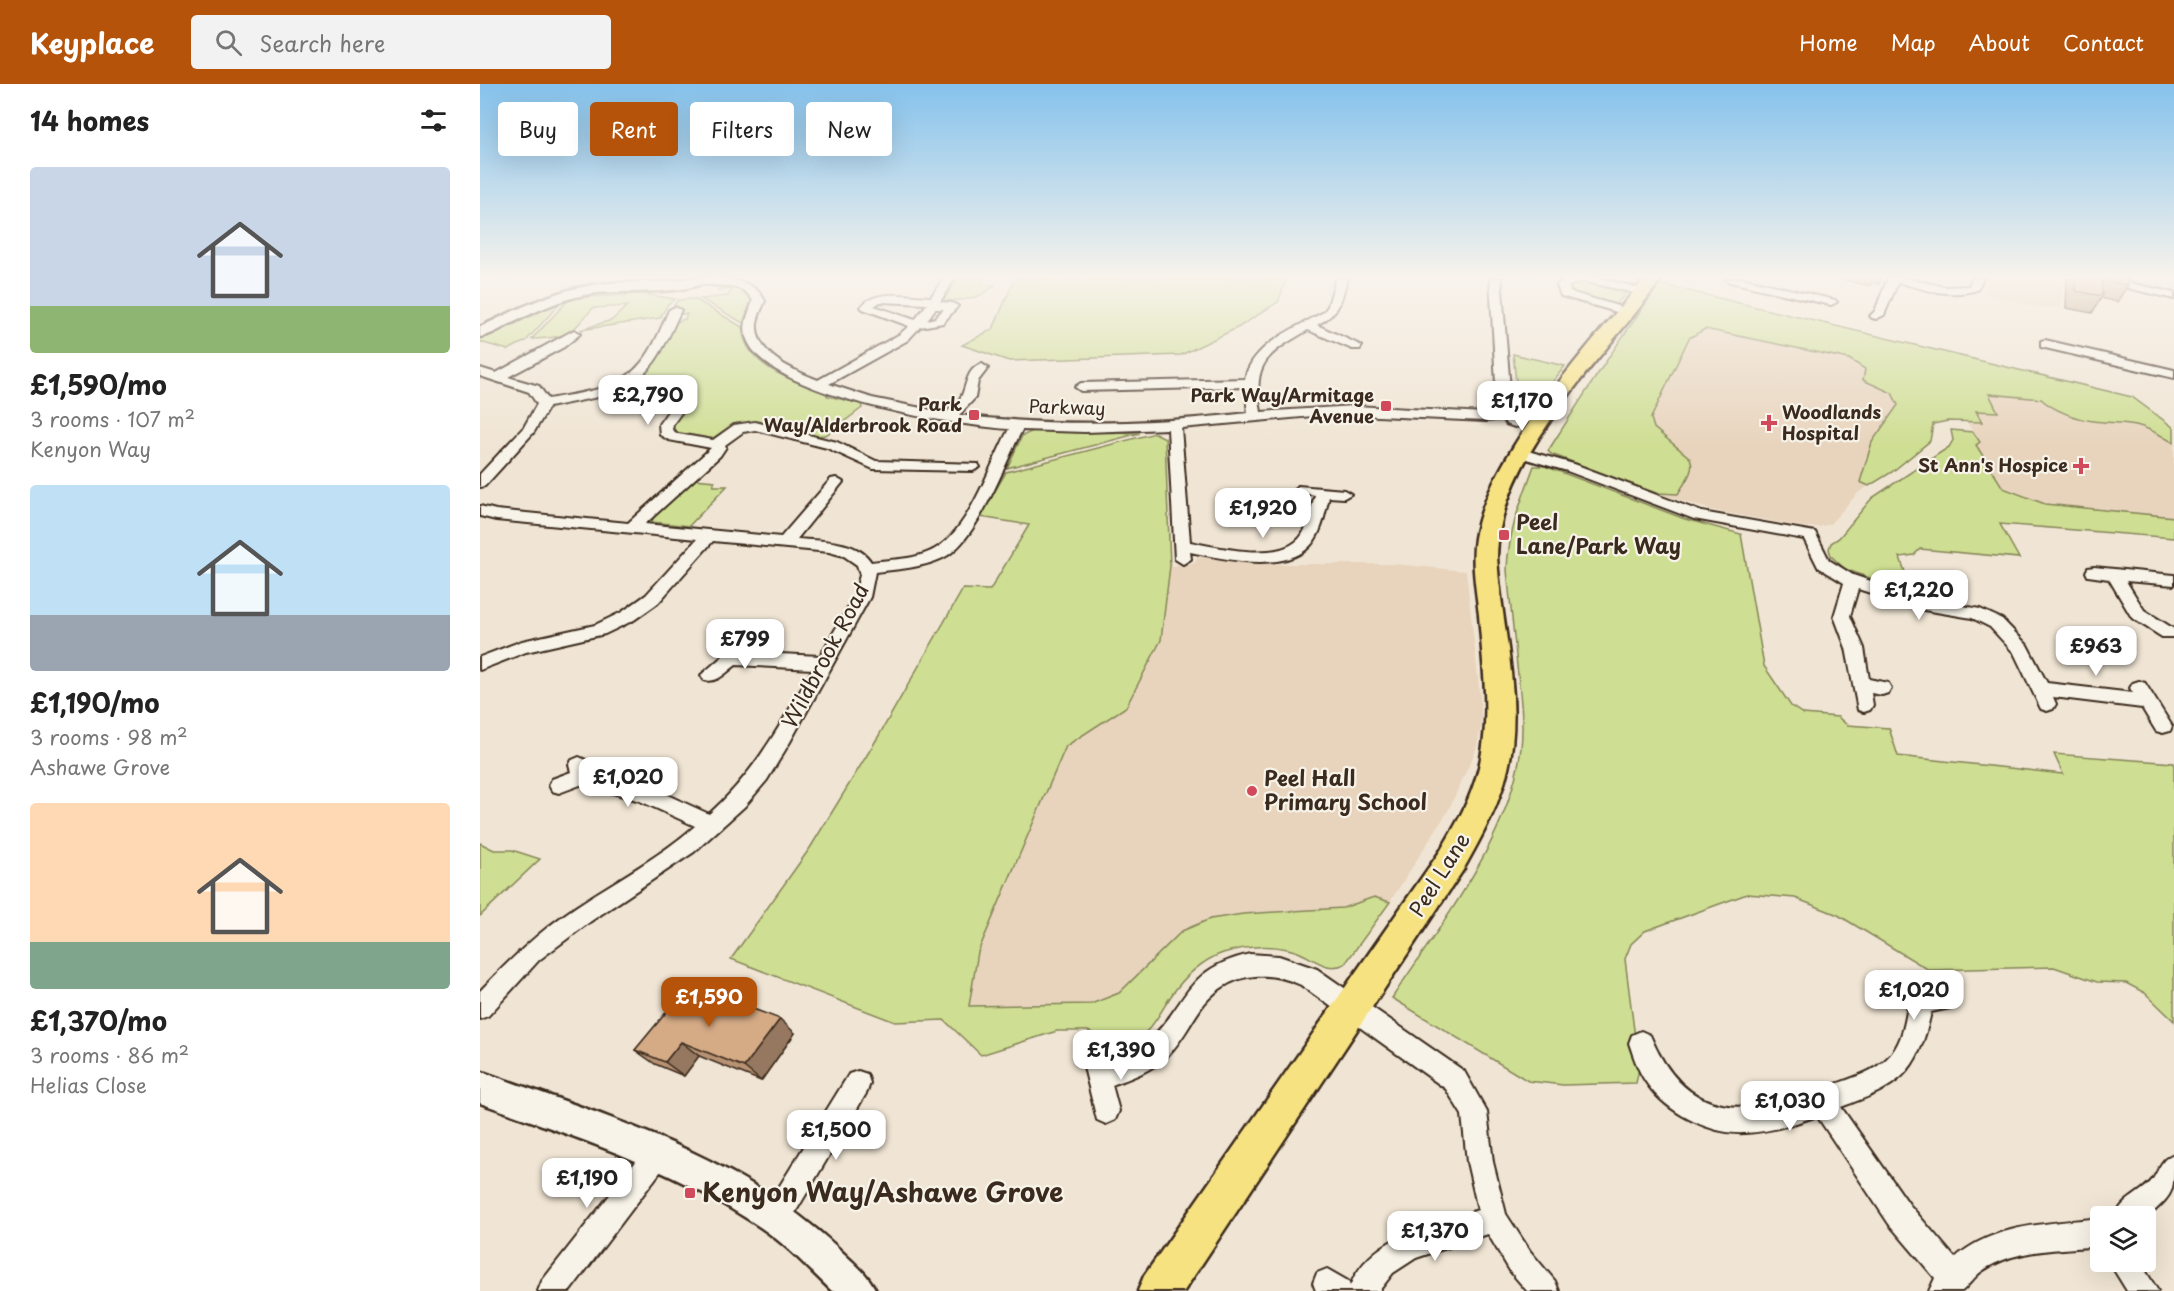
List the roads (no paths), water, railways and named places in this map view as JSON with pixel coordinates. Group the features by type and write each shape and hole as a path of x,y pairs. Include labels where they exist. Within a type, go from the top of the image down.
{"main road":[{"name":"Peel Lane","path":"1160,1291 1228,1185 1353,1008 1452,860 1479,807 1496,758 1499,708 1486,543 1490,523 1498,501 1532,435 1610,334"}],"street":[{"path":"498,377 574,334"},
{"path":"480,483 529,429 544,404 596,393 627,380 644,368 664,334"},
{"name":"Parkway","path":"752,334 755,345 763,354 775,363 819,385 892,407 949,418 1018,425 1095,428 1174,425 1336,410 1485,417 1509,414"},
{"path":"819,385 891,346 905,334"},
{"path":"1255,417 1251,383 1252,373 1258,359 1295,334"},
{"path":"1328,334 1356,346"},
{"path":"1499,334 1504,402 1509,414 1516,423 1572,468 1699,516 1810,535 1817,553 1827,568 1852,582 1909,600 1972,612 1990,619 2016,641 2043,696 2144,695 2163,726"},
{"path":"2045,344 2174,374"},
{"path":"949,418 968,398 972,380 979,371 957,371"},
{"path":"480,372 534,389 544,404"},
{"path":"1081,389 1251,383"},
{"path":"596,393 666,394 678,397 681,403 666,424 665,432 674,437 716,445 739,428 755,426 832,445 873,465 951,463 973,467"},
{"path":"868,568 930,557 950,547 986,492 1003,452 1018,425"},
{"path":"1174,425 1183,552 1263,556 1288,554 1307,542 1323,491"},
{"path":"632,528 715,453 718,447 716,445"},
{"path":"786,542 818,494 836,482"},
{"path":"1303,489 1344,494"},
{"name":"Wildbrook Road","path":"480,1008 540,946 583,914 657,876 760,774 862,597 869,579 868,568 859,558 846,551 786,542 482,515"},
{"path":"480,664 522,647 599,630 628,616 652,599 710,535"},
{"path":"2094,573 2174,580"},
{"path":"2114,574 2139,614 2172,636"},
{"path":"1852,582 1842,616 1855,648 1864,705"},
{"path":"710,675 732,651 824,663"},
{"path":"1861,685 1882,688"},
{"path":"559,786 580,770 645,794 712,824"},
{"path":"1106,1111 1096,1069 1140,1062 1153,1053 1165,1041 1197,995 1212,981 1230,970 1250,965 1272,964 1290,968 1309,977 1455,1080 1467,1096 1474,1112 1484,1180 1494,1219 1520,1261 1545,1291"},
{"path":"1641,1043 1648,1064 1671,1093 1717,1118 1737,1121 1756,1120 1822,1101 1876,1080 1893,1070 1904,1057 1912,1040 1922,997"},
{"path":"480,1087 658,1154 726,1187 776,1218 858,1291"},
{"path":"776,1218 859,1090"},
{"path":"1822,1101 1949,1285 1973,1261 1993,1251 2018,1243 2090,1233"},
{"path":"552,1291 658,1154"},
{"path":"2141,1206 2161,1190 2174,1167"},
{"path":"1362,1291 1383,1263 1409,1246 1494,1219"},
{"path":"2130,1272 2144,1291"}],"place":[{"name":"Park Way/Armitage Avenue","path":"1386,406"},
{"name":"Park Way/Alderbrook Road","path":"974,415"},
{"name":"Woodlands Hospital","path":"1769,423"},
{"name":"St Ann's Hospice","path":"2081,466"},
{"name":"Peel Lane/Park Way","path":"1504,535"},
{"name":"Peel Hall Primary School","path":"1252,791"},
{"name":"Kenyon Way/Ashawe Grove","path":"690,1193"}]}
